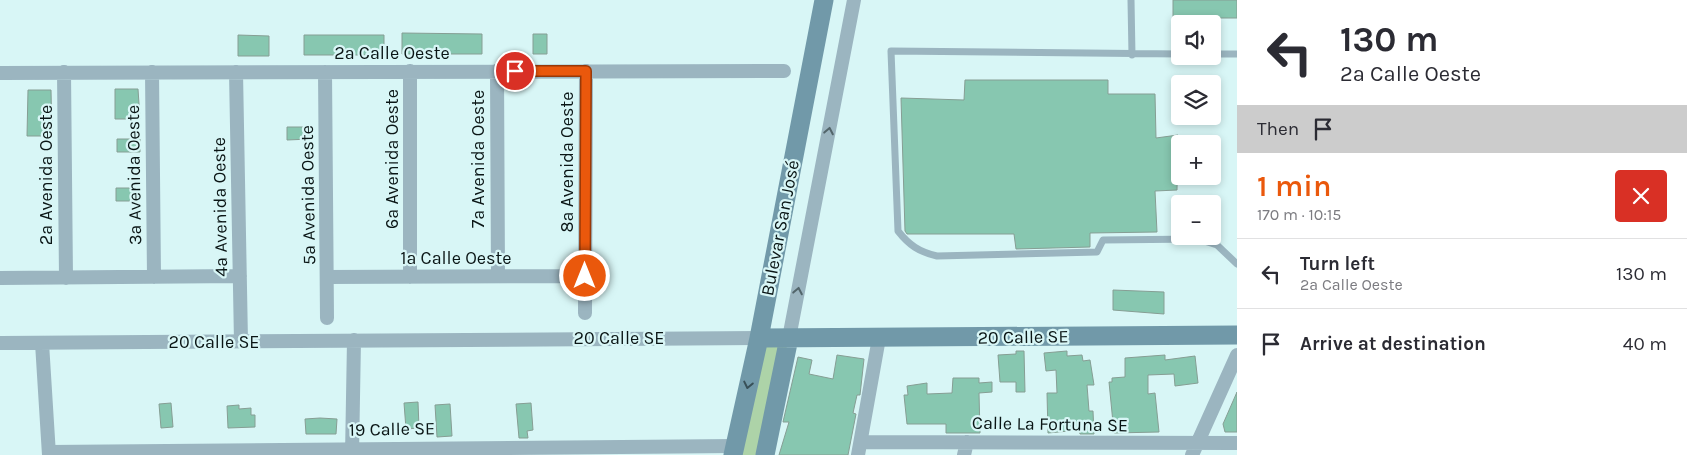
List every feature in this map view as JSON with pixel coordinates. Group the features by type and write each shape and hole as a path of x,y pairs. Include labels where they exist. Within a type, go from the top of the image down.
{"street":[{"name":"Bulevar San José","path":"734,450 759,338 824,0"},
{"name":"Bulevar San José","path":"765,455 854,0"},
{"name":"7a Avenida Oeste","path":"497,71 498,276"},
{"name":"8a Avenida Oeste","path":"585,313 586,71"},
{"name":"2a Calle Oeste","path":"0,73 784,71"},
{"name":"2a Avenida Oeste","path":"64,72 66,278"},
{"name":"3a Avenida Oeste","path":"152,72 154,277"},
{"name":"4a Avenida Oeste","path":"236,72 241,342"},
{"name":"5a Avenida Oeste","path":"325,72 327,318"},
{"name":"6a Avenida Oeste","path":"410,72 410,277"},
{"path":"0,278 240,276"},
{"name":"1a Calle Oeste","path":"327,277 585,276"},
{"name":"20 Calle SE","path":"0,343 1237,334"},
{"path":"860,449 879,338"},
{"path":"352,452 354,340"},
{"path":"42,342 49,454"},
{"path":"1194,450 1237,355"},
{"name":"Calle La Fortuna SE","path":"860,449 1194,450 1237,443"},
{"name":"19 Calle SE","path":"49,454 734,450"}],"lane":[{"path":"1131,0 1132,55"},
{"path":"1171,54 891,52 898,231 907,243 924,253 937,256 1097,252 1103,240 1190,238 1217,246 1237,264"},
{"path":"1221,54 1237,54"}],"green space":[{"path":"760,339 789,339 756,455 729,455"}],"building":[{"path":"1173,0 1237,0 1237,18 1221,18 1221,15 1173,15"},
{"path":"402,33 482,34 482,54 402,54"},
{"path":"533,34 547,34 547,54 533,54"},
{"path":"238,35 269,36 269,56 238,56"},
{"path":"304,35 384,35 384,55 304,55"},
{"path":"965,80 1108,80 1108,94 1155,94 1156,138 1171,136 1171,185 1177,185 1177,190 1155,191 1157,232 1090,233 1090,247 1016,249 1014,234 907,234 905,231 901,98 964,100"},
{"path":"115,89 138,89 140,119 115,119"},
{"path":"28,90 51,90 52,136 27,136"},
{"path":"287,127 310,127 310,139 287,140"},
{"path":"117,139 140,139 140,152 117,152"},
{"path":"116,188 139,188 139,201 116,201"},
{"path":"1113,290 1164,292 1164,314 1113,310"},
{"path":"1016,351 1024,351 1025,392 1016,392 1016,382 1000,382 998,355 1016,354"},
{"path":"1067,351 1067,356 1082,355 1083,361 1090,360 1094,385 1087,385 1089,411 1093,411 1094,434 1080,434 1079,430 1048,433 1047,393 1057,393 1056,370 1046,371 1044,353"},
{"path":"837,355 864,359 860,395 857,395 853,413 856,414 848,455 779,455 789,422 783,422 798,357 812,360 809,374 833,379"},
{"path":"1165,355 1165,360 1195,356 1198,383 1175,386 1174,374 1148,375 1148,394 1155,393 1159,432 1114,433 1109,382 1112,382 1112,378 1125,377 1125,358"},
{"path":"953,378 979,378 979,383 992,382 992,392 979,393 980,433 946,433 946,424 907,424 904,395 908,395 907,386 927,383 927,394 952,393"},
{"path":"1237,392 1237,432 1225,432 1223,424"},
{"path":"418,402 419,428 406,429 404,403"},
{"path":"171,403 173,427 161,428 159,404"},
{"path":"531,403 533,430 527,431 528,438 519,438 516,404"},
{"path":"450,404 452,436 437,437 435,405"},
{"path":"239,405 239,409 251,408 251,415 255,415 255,427 228,428 227,406"},
{"path":"305,419 337,419 336,434 306,434"}],"route":[{"path":"515,71 586,71 585,276"}]}
